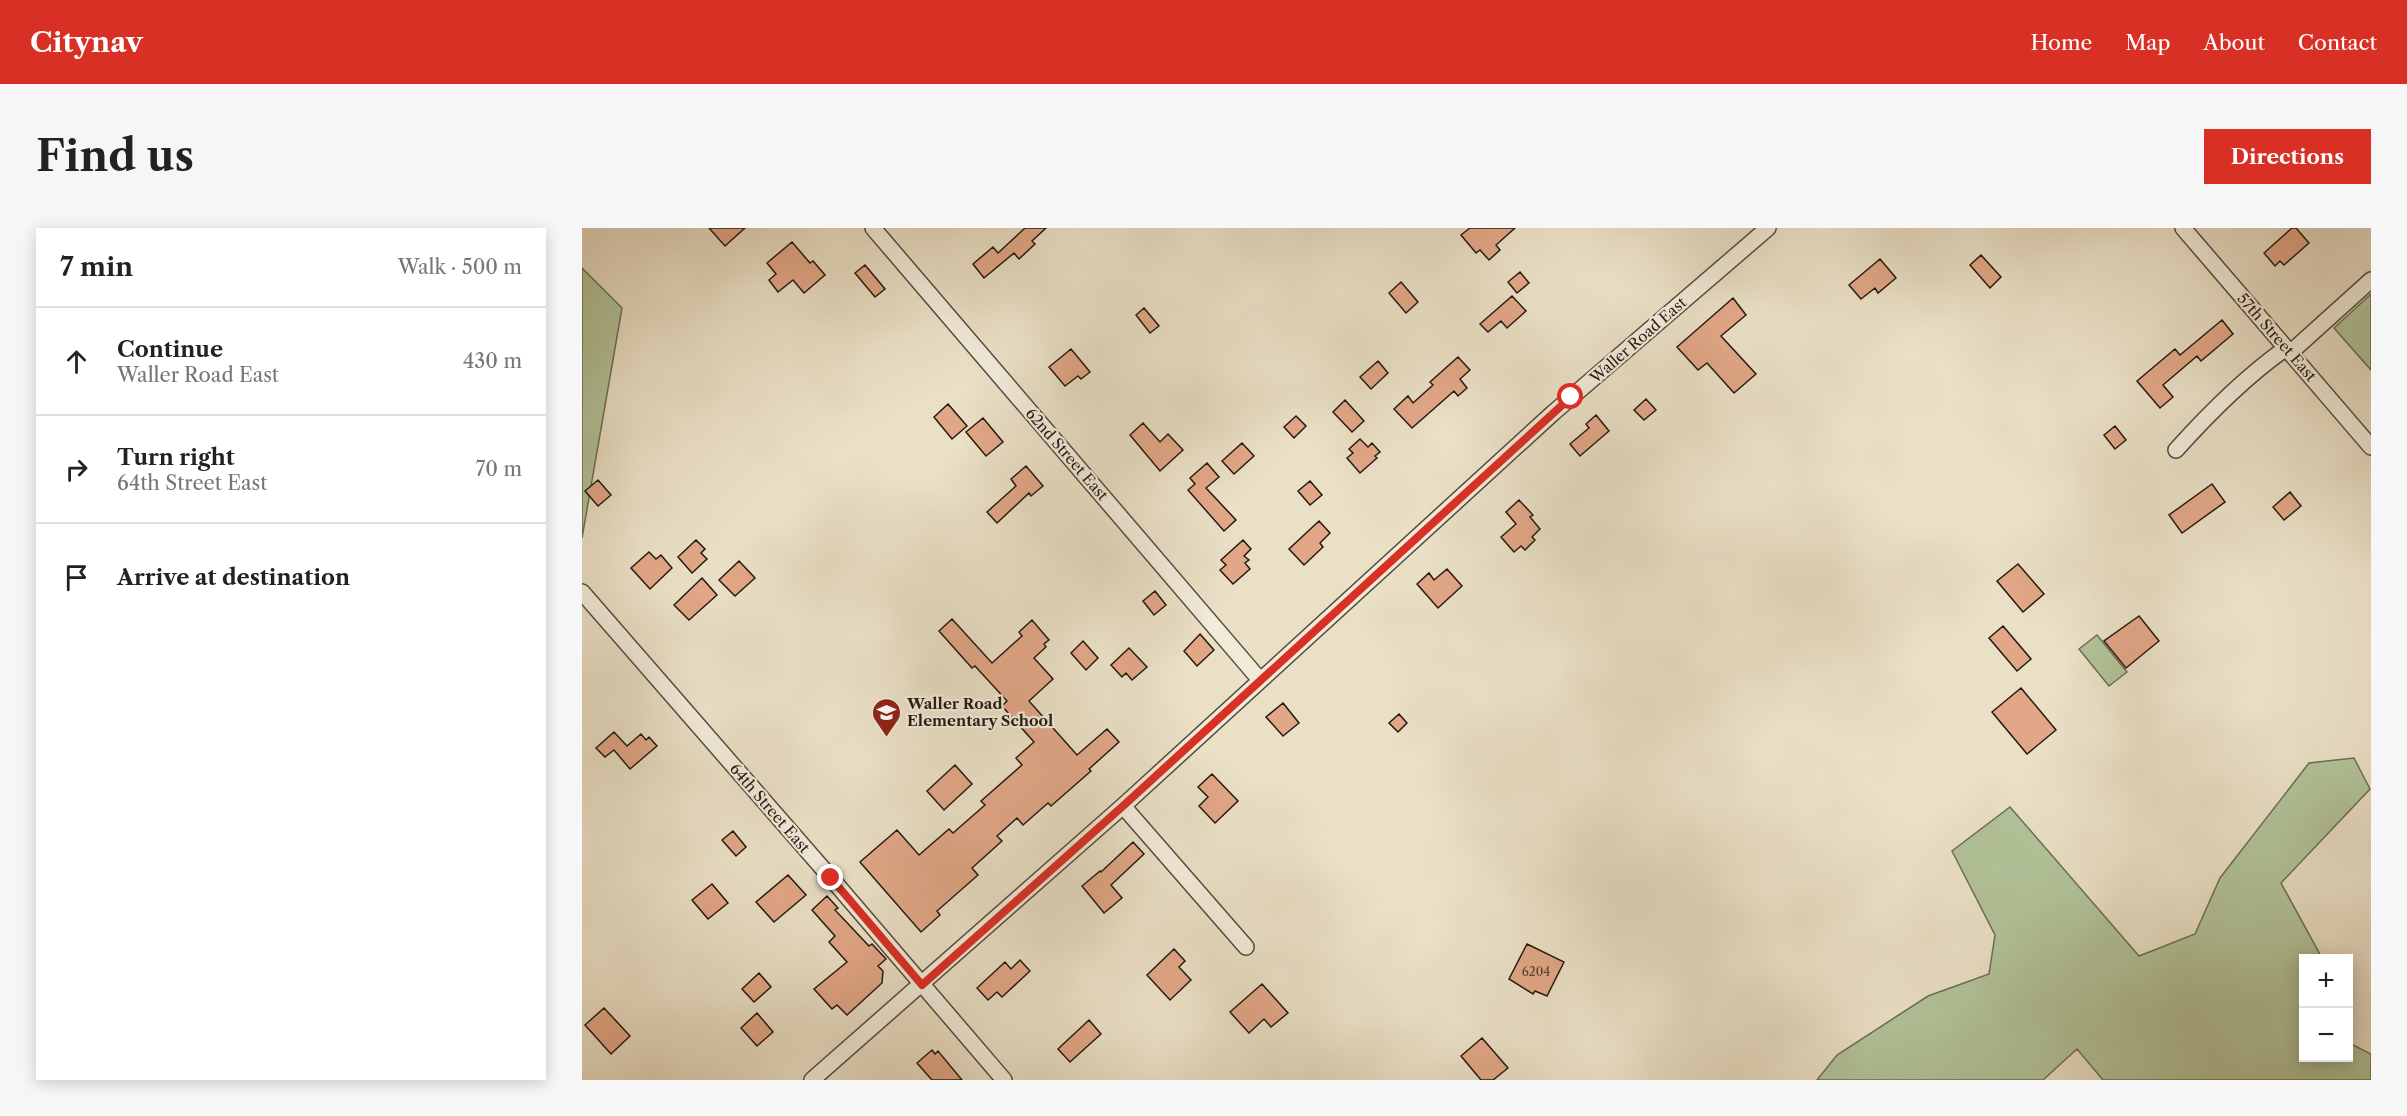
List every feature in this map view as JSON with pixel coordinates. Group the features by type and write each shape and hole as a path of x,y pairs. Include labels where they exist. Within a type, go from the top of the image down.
{"street":[{"name":"62nd Street East","path":"873,228 1260,680"},
{"name":"Waller Road East","path":"812,1080 1123,806 1552,413 1768,228"},
{"name":"57th Street East","path":"2183,228 2371,447"},
{"path":"2176,450 2210,412 2259,368 2288,350 2371,280"},
{"name":"64th Street East","path":"582,592 1004,1080"},
{"path":"1123,806 1246,947"}],"green space":[{"path":"582,268 622,308 582,538"},
{"path":"2371,294 2371,370 2334,328"},
{"path":"2097,635 2127,672 2109,686 2079,649"},
{"path":"2354,758 2370,789 2281,883 2320,954 2299,954 2299,1062 2353,1062 2353,1045 2371,1054 2371,1080 2103,1080 2077,1049 2043,1080 1817,1080 1837,1055 1928,996 1989,974 1995,935 1952,851 2010,807 2139,956 2195,934 2220,878 2309,763"}],"building":[{"path":"709,228 745,228 725,246"},
{"path":"1025,228 1046,228 1032,241 1035,244 1019,259 1014,253 984,278 973,264 993,247 998,253"},
{"path":"1470,228 1515,228 1496,245 1500,250 1489,260 1480,250 1476,253 1461,235"},
{"path":"2292,228 2296,228 2309,243 2284,265 2280,261 2275,266 2264,253"},
{"path":"792,242 810,263 813,261 825,275 804,293 793,280 778,292 769,280 776,274 767,263"},
{"path":"1981,255 2001,277 1990,288 1970,265"},
{"path":"1880,259 1896,278 1878,293 1875,288 1861,299 1849,285"},
{"path":"865,265 885,289 875,297 855,273"},
{"path":"1520,272 1529,283 1517,293 1508,282"},
{"path":"1401,282 1418,302 1406,313 1389,293"},
{"path":"1512,296 1526,311 1507,328 1501,321 1488,332 1480,324"},
{"path":"1733,298 1746,315 1721,336 1756,374 1734,393 1707,363 1698,370 1677,347"},
{"path":"1144,308 1159,326 1150,333 1136,315"},
{"path":"2222,320 2233,334 2201,361 2197,356 2163,385 2173,397 2160,408 2137,381 2175,349 2180,355"},
{"path":"1071,349 1090,372 1081,379 1078,376 1065,386 1049,367"},
{"path":"1458,357 1470,370 1460,379 1467,388 1458,396 1454,391 1412,428 1394,409 1408,396 1413,403 1433,385 1430,382"},
{"path":"1378,361 1388,373 1371,389 1360,377"},
{"path":"1646,399 1656,410 1644,420 1634,410"},
{"path":"1345,400 1364,421 1352,432 1333,412"},
{"path":"948,404 967,426 952,439 934,417"},
{"path":"1596,415 1609,431 1580,456 1570,444 1589,428 1586,424"},
{"path":"1296,416 1306,426 1294,438 1284,427"},
{"path":"983,418 1003,442 986,456 966,432"},
{"path":"1143,423 1160,442 1168,434 1183,450 1160,471 1130,435"},
{"path":"2115,426 2126,440 2115,449 2104,435"},
{"path":"1360,439 1368,447 1372,443 1380,452 1375,456 1377,458 1360,473 1347,458 1353,453 1349,449"},
{"path":"1242,443 1254,456 1234,474 1222,461"},
{"path":"1207,463 1219,477 1206,488 1236,520 1224,531 1188,490 1195,484 1190,478"},
{"path":"1026,466 1043,486 1031,496 1029,493 997,523 987,512 1016,486 1011,479"},
{"path":"598,480 611,495 598,506 585,491"},
{"path":"1310,481 1322,495 1310,505 1298,491"},
{"path":"2212,484 2225,502 2182,533 2169,515"},
{"path":"2290,492 2301,506 2284,520 2273,507"},
{"path":"1519,500 1533,515 1530,517 1540,529 1532,537 1535,540 1525,550 1521,546 1514,552 1501,537 1516,524 1506,512"},
{"path":"1319,521 1330,533 1320,543 1323,547 1304,565 1289,549"},
{"path":"696,540 705,549 701,553 707,559 692,573 678,557"},
{"path":"1243,540 1251,549 1244,556 1249,560 1245,563 1250,569 1233,584 1220,570 1226,565 1221,560"},
{"path":"649,552 656,559 661,555 672,568 650,589 631,568"},
{"path":"739,561 755,578 735,596 719,580"},
{"path":"2018,564 2044,594 2023,612 1997,581"},
{"path":"1447,569 1462,586 1438,608 1417,584 1429,573 1434,580"},
{"path":"702,578 717,595 689,620 674,605"},
{"path":"1155,591 1166,605 1154,615 1143,601"},
{"path":"2139,616 2159,641 2126,668 2104,641"},
{"path":"952,619 992,663 1022,636 1019,632 1032,620 1049,640 1044,644 1046,647 1034,658 1053,679 1029,701 1077,755 1107,729 1119,742 1089,769 1091,771 1051,806 1048,803 1023,825 1017,818 997,836 1002,841 972,868 978,875 937,911 940,915 921,932 860,862 897,830 919,855 949,829 953,833 985,805 981,801 1022,765 1016,758 1034,742 1002,706 1007,701 975,666 972,668 939,631"},
{"path":"2003,626 2031,659 2017,671 1989,638"},
{"path":"1200,634 1214,650 1197,666 1184,651"},
{"path":"1083,641 1098,658 1086,670 1071,653"},
{"path":"1129,648 1147,667 1132,680 1126,673 1122,677 1111,665"},
{"path":"2021,688 2056,730 2027,754 1992,712"},
{"path":"1283,703 1299,723 1283,736 1266,717"},
{"path":"1399,714 1407,723 1398,732 1389,723"},
{"path":"614,732 627,746 641,734 646,740 649,737 657,746 630,769 614,750 605,757 596,748"},
{"path":"955,765 972,784 944,810 927,791"},
{"path":"1212,774 1238,801 1215,823 1199,806 1208,797 1198,787"},
{"path":"733,831 746,847 736,856 722,840"},
{"path":"1133,842 1144,854 1111,885 1122,898 1104,913 1082,886 1101,872"},
{"path":"788,875 806,895 774,922 756,902"},
{"path":"712,884 728,903 708,919 692,900"},
{"path":"827,896 838,908 835,910 869,946 872,944 886,959 878,966 883,971 882,983 847,1015 837,1005 832,1009 814,989 847,962 829,942 835,936 812,910"},
{"path":"1527,944 1564,962 1547,996 1535,991 1533,994 1509,979"},
{"path":"1174,949 1185,961 1179,967 1191,980 1170,1000 1147,975"},
{"path":"1020,960 1030,971 1002,997 997,992 988,1000 977,988 1005,962 1011,969"},
{"path":"759,973 771,987 754,1002 742,989"},
{"path":"1262,984 1288,1013 1271,1027 1264,1019 1249,1033 1230,1012"},
{"path":"604,1008 630,1036 611,1054 585,1025"},
{"path":"757,1013 773,1032 757,1046 741,1028"},
{"path":"1089,1020 1101,1034 1070,1062 1058,1049"},
{"path":"1482,1038 1508,1068 1493,1080 1481,1080 1461,1056"},
{"path":"932,1050 935,1054 938,1051 962,1080 932,1080 917,1063"}],"place":[{"name":"Waller Road Elementary School","path":"886,738"}],"route":[{"path":"831,878 922,985 1123,806 1571,397"}]}
